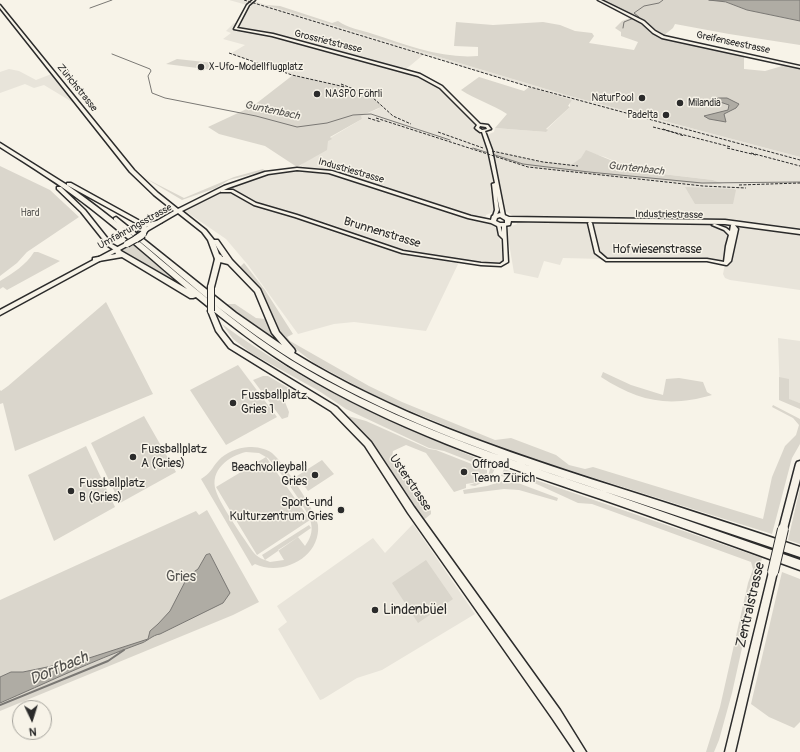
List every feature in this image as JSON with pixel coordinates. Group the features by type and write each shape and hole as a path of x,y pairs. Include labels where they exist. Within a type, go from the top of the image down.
{"highway":[{"path":"0,141 36,161 142,233 160,221"},
{"path":"0,145 38,168 92,206 248,335 299,369 362,403 413,427 488,457 800,565"},
{"path":"38,168 83,210 118,252 216,310"},
{"path":"69,184 110,214 224,308 300,361 372,400 462,439 800,552"},
{"path":"216,241 230,262 258,291 278,336 300,361"},
{"path":"95,260 124,255"},
{"path":"218,259 223,259 230,262"}],"main road":[{"name":"Zürichstrasse","path":"0,6 132,171 142,181 182,211"},
{"name":"Industriestrasse","path":"182,211 230,186 276,171 314,169 336,174 466,215 494,218 504,222 733,225 800,232"},
{"name":"Industriestrasse","path":"182,211 230,186"},
{"name":"Umfahrungsstrasse","path":"160,221 182,211"},
{"name":"Umfahrungsstrasse","path":"0,313 182,211"},
{"path":"182,211 208,229 216,241"},
{"path":"182,211 206,234 218,259"},
{"name":"Industriestrasse","path":"494,218 504,222 639,220 725,222 733,225"},
{"name":"Usterstrasse","path":"216,241 219,254 217,270 211,287 211,311 219,331 236,350 334,409 361,436 411,510 556,714 581,752"},
{"name":"Zentralstrasse","path":"730,752 800,464"}],"street":[{"name":"Grossrietstrasse","path":"254,0 248,5 235,26 236,29 272,36 419,75 441,87 479,126"},
{"name":"Greifenseestrasse","path":"599,0 643,22 654,32 663,36 800,66"},
{"path":"483,131 489,128 485,125 479,126 478,129 483,131 491,154 504,222"},
{"path":"494,218 497,210 494,187 495,179"},
{"path":"230,186 232,191"},
{"path":"494,187 498,190"},
{"name":"Brunnenstrasse","path":"222,191 232,191 256,204 402,252 460,262 488,265 505,264 507,259 504,238 501,235 504,222"},
{"name":"Hofwiesenstrasse","path":"590,223 597,253 606,260 707,260 726,264"},
{"path":"714,225 725,229 731,235"},
{"path":"726,264 733,225"},
{"path":"726,264 729,261 736,229 733,225"}],"shaded area":[{"path":"229,0 250,0 566,95 800,157 800,290 730,280 725,278 723,274 725,264 713,261 614,261 603,259 563,258 560,265 544,261 538,278 514,273 507,231 509,227 517,224 516,218 504,210 494,157 544,169 692,184 722,184 713,180 637,171 605,157 590,153 571,165 543,162 493,151 487,135 494,132 495,128 546,132 546,130 570,107 570,102 572,100 423,55 405,70 419,75 445,91 475,123 476,129 480,132 485,142 493,181 490,187 494,210 486,215 484,221 496,227 498,230 504,261 499,264 460,260 426,331 354,322 334,324 298,334 248,265 226,239 185,211 229,186 255,176 297,169 330,138 362,119 360,116 378,109 381,105 360,91 293,75 230,54 245,45 223,39 231,33 226,31 234,23 237,23 247,5"},
{"path":"9,69 19,71 36,80 54,73 82,108 44,85 34,88 25,84 0,93 0,72"},
{"path":"778,338 800,341 800,403 780,397"},
{"name":"Lindenbüel","path":"413,524 475,614 382,670 357,678 320,700 278,629 287,622 277,606 373,538 385,553"}],"green space":[{"path":"599,0 709,0 726,2 747,10 800,21 800,45 675,24 673,28 663,36 744,53 744,69 765,71 789,64 800,67 800,157 566,95 266,5 280,6 332,23 338,21 350,27 412,47 451,55 478,56 478,47 454,46 456,22 493,25 543,22 560,25 575,31 592,33 594,36 589,43 634,50 638,42 621,36 621,32 615,28 622,21 633,17"},
{"name":"X-Ufo-Modellflugplatz","path":"177,59 214,63 213,70 166,64"},
{"path":"293,75 357,90 378,101 381,107 361,116 362,119 330,137 332,139 328,141 327,150 297,167 265,146 219,134 208,127 253,106"},
{"path":"479,77 524,91 529,87 572,100 568,106 570,107 546,129 548,130 546,132 495,128 507,114 461,90"},
{"path":"586,150 637,171 713,180 723,184 692,184 544,169 494,157 493,151 543,162 571,165 581,158"},
{"name":"Hard","path":"0,166 50,190 79,217 27,252 17,263 0,276"},
{"path":"263,169 265,171 229,180 216,188 182,200 145,178 184,198 234,177"},
{"path":"685,187 736,190 733,204 695,204"},
{"path":"133,245 184,288 120,251"},
{"path":"34,252 38,252 60,261 7,290 3,287 0,289 0,281 23,265"},
{"path":"244,263 265,290 293,334 287,337 290,341 369,386 402,402 495,440 511,438 556,455 569,465 585,469 593,467 763,519 772,477 785,446 796,435 799,425 793,418 772,407 773,405 800,419 800,444 792,458 772,534 502,449 379,398 314,363 284,340 267,302 257,285 240,267"},
{"path":"106,302 153,394 15,451 3,403 0,404 0,390 1,391 8,386"},
{"path":"225,304 235,304 256,318 265,319 276,342"},
{"path":"222,324 287,367 354,404 424,436 496,466 490,479 475,486 469,485 487,479 490,469 444,451 429,448 346,409 319,391 251,353 233,339"},
{"name":"Fussballplatz Gries 1","path":"238,365 277,417 226,445 190,390"},
{"path":"603,372 631,385 663,395 666,379 679,378 703,382 707,392 712,395 681,401 654,400 628,392 615,385 601,377"},
{"path":"263,376 268,376 292,390 285,402 289,412 288,417 282,419 253,380"},
{"path":"779,377 789,379 789,399 800,403 800,409 779,400"},
{"name":"Fussballplatz A (Gries)","path":"144,416 176,472 120,503 91,443"},
{"path":"348,416 366,421 429,449 436,450 487,470 487,476 478,482 466,484 466,488 454,492 426,453 406,445 393,451 392,457 431,511 431,514 420,523"},
{"name":"Fussballplatz B (Gries)","path":"86,446 115,507 54,541 28,475"},
{"path":"261,448 272,453 284,466 312,509 316,518 318,525 317,536 313,546 307,555 288,566 277,568 255,564 252,566 201,479 209,473 218,461 225,455 236,449","holes":["246,452 259,453 268,458 305,509 312,526 311,535 305,546 298,537 278,551 284,560 270,562 252,551 222,504 216,491 215,477 218,470 233,457"]},
{"path":"266,457 310,520 257,555 216,487"},
{"name":"Beachvolleyball Gries","path":"322,460 334,474 308,491 297,476"},
{"path":"504,469 762,558 732,693 719,740 714,752 706,752 720,707 748,583 753,569 751,562 592,504 578,503 530,481 501,476"},
{"path":"503,481 518,483 558,498 557,501 519,490 504,489 464,494 463,490 487,486"},
{"path":"800,488 800,544 788,540"},
{"name":"Gries","path":"207,510 259,602 233,615 27,700 12,700 12,706 0,711 0,600 196,511 199,515"},
{"path":"309,525 311,528 265,560 262,555"},
{"path":"426,560 453,599 418,623 392,583"},
{"path":"782,572 800,579 800,722 794,728 769,717 751,704"}],"water":[{"path":"709,0 800,0 800,21 747,10 726,2"},
{"path":"719,98 727,98 739,104 736,108 724,114 726,122 709,119 704,116 728,110 729,105 714,100"},
{"name":"Dorfbach","path":"210,554 230,593 223,603 142,643 86,665 0,703 0,677 11,672 23,672 86,659 148,639 150,631 170,611 188,576 198,569 206,555"}],"waterway":[{"path":"90,8 112,0"},
{"path":"639,17 634,13 644,6 659,3 663,0"},
{"path":"623,28 624,22 634,18"},
{"name":"Guntenbach","path":"112,54 150,69 151,71 148,76 152,93 165,98 256,116 297,127 327,123 353,115 371,114 450,140"},
{"name":"Guntenbach","path":"473,148 523,164 589,172 702,183 800,182"},
{"name":"Dorfbach","path":"0,705 108,661 124,650"}],"railway":[{"path":"244,0 530,87 800,160"},
{"path":"229,53 292,75 345,87"},
{"path":"341,84 371,96 393,116 411,124"},
{"path":"368,118 381,122"},
{"path":"376,118 528,167 703,186 746,188"},
{"path":"653,127 670,131"},
{"path":"663,129 670,131"},
{"path":"670,131 731,147"},
{"path":"670,131 684,136"},
{"path":"438,132 483,148"},
{"path":"727,148 756,155"},
{"path":"492,151 543,162 578,166"},
{"path":"751,153 800,166"},
{"path":"739,185 800,183"}],"place":[{"name":"X-Ufo-Modellflugplatz","path":"201,67"},
{"name":"NASPO Föhrli","path":"317,94"},
{"name":"NaturPool","path":"642,98"},
{"name":"Milandia","path":"680,103"},
{"name":"Padelta","path":"666,115"},
{"name":"Fussballplatz Gries 1","path":"233,403"},
{"name":"Fussballplatz A (Gries)","path":"133,457"},
{"name":"Offroad Team Zürich","path":"464,472"},
{"name":"Beachvolleyball Gries","path":"315,475"},
{"name":"Fussballplatz B (Gries)","path":"71,491"},
{"name":"Sport-und Kulturzentrum Gries","path":"341,510"},
{"name":"Lindenbüel","path":"375,610"}]}
